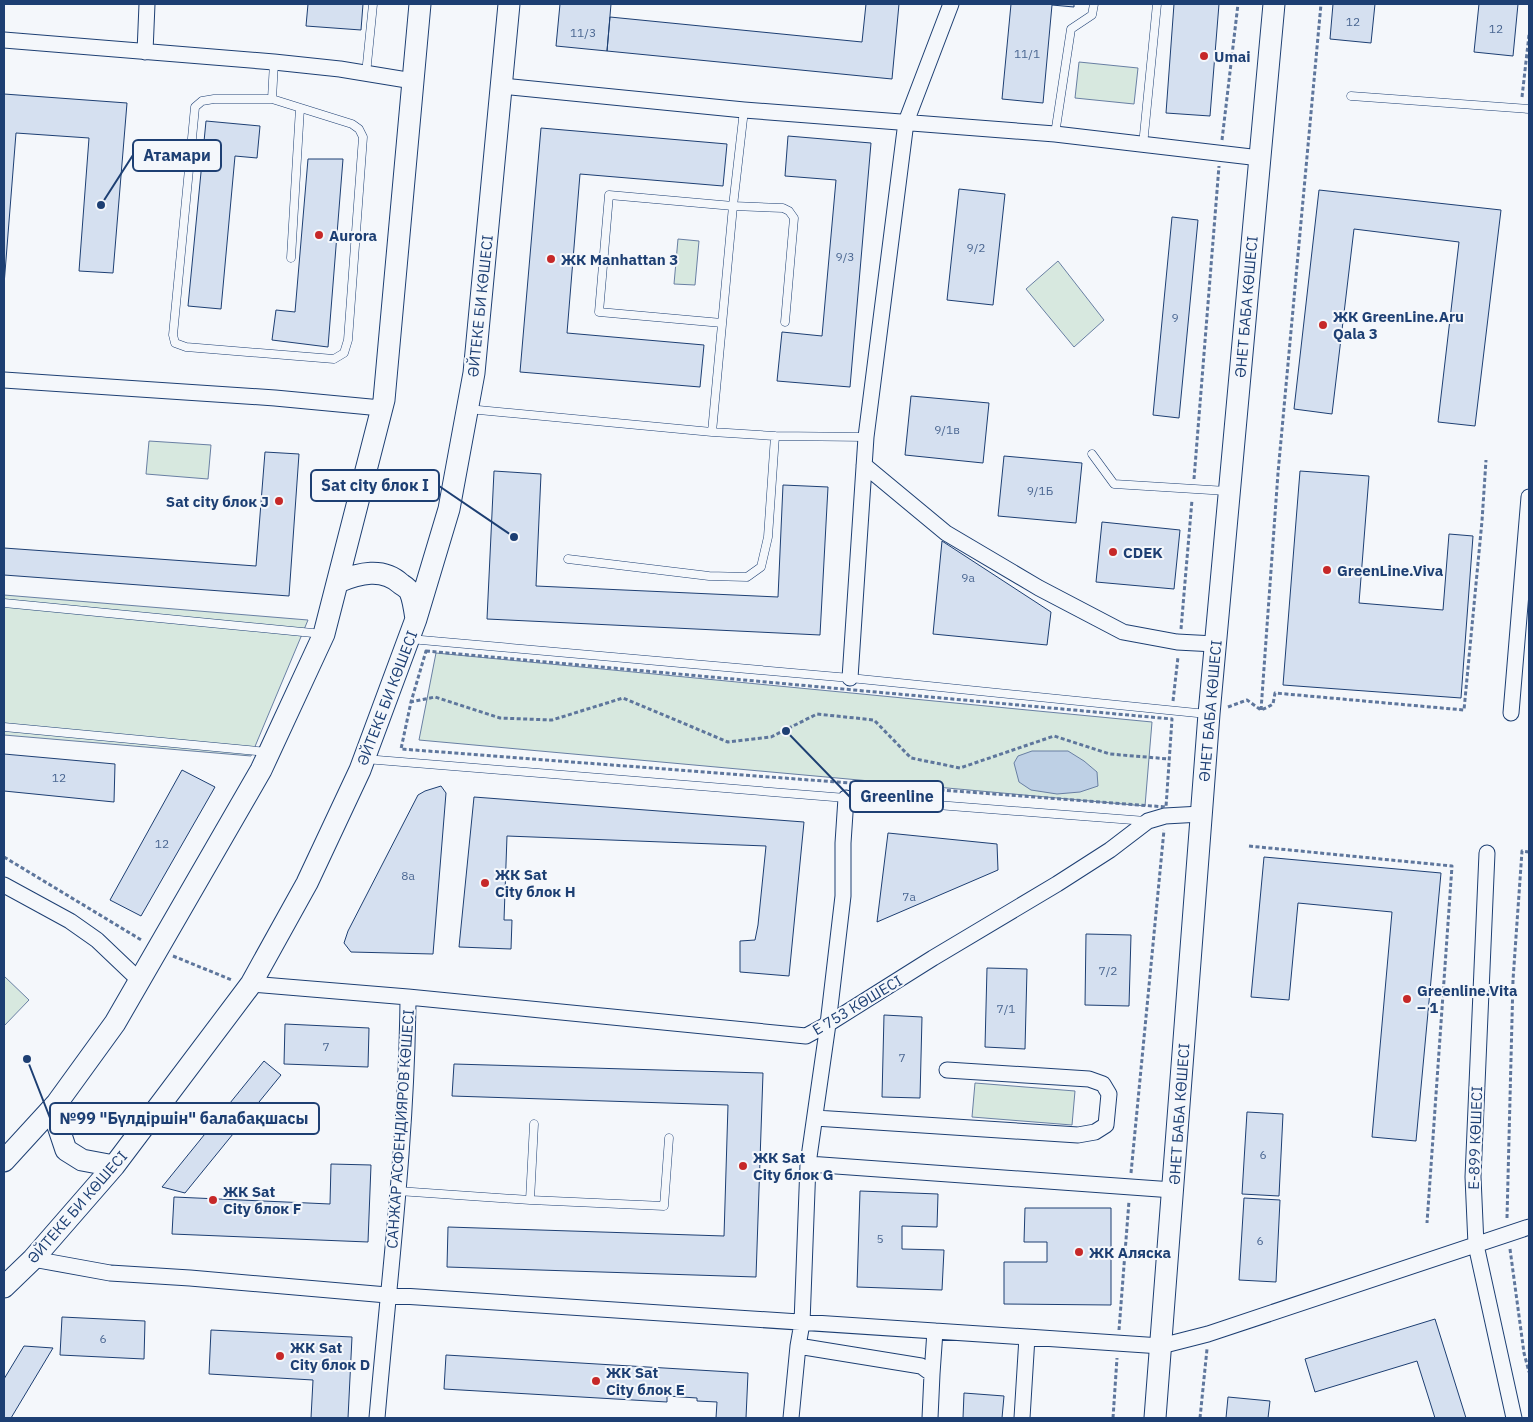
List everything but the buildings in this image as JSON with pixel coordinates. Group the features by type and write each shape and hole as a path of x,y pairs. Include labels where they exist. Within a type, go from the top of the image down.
{"street":[{"path":"145,52 147,4"},
{"path":"4,1161 57,1103 115,1023 261,770 324,634 384,400 420,4"},
{"name":"ӘЙТЕКЕ БИ КӨШЕСІ","path":"4,1287 33,1259 114,1166 250,986 307,883 364,759 413,629 449,509 474,373 509,4"},
{"path":"850,678 866,437 906,122 951,4"},
{"name":"ӘНЕТ БАБА КӨШЕСІ","path":"1155,1418 1209,714 1274,4"},
{"path":"4,40 274,62 340,69 413,81"},
{"path":"502,86 744,110 1055,134 1260,158"},
{"path":"4,380 275,398 381,408"},
{"path":"864,465 946,533 1039,588 1123,632 1179,642 1215,644"},
{"path":"1511,713 1529,497"},
{"path":"338,582 350,577 372,573 385,574 397,580 410,591 413,629"},
{"path":"791,1418 802,1323 808,1164 828,1024 843,896 843,843 846,798"},
{"name":"Е 753 КӨШЕСІ","path":"408,997 806,1036 1058,884 1110,850 1148,821 1166,812 1201,814"},
{"name":"Е-899 КӨШЕСІ","path":"1487,853 1473,1177 1476,1245 1514,1418"},
{"path":"4,885 76,925 97,940 140,980"},
{"name":"САНЖАР АСФЕНДИЯРОВ КӨШЕСІ","path":"250,986 408,997 408,1051 398,1191 377,1418"},
{"path":"815,1118 1078,1135 1095,1132 1106,1125 1109,1094 1103,1084 1089,1078 947,1070"},
{"path":"57,1103 57,1123 66,1150 82,1160 114,1166"},
{"path":"808,1164 1173,1190"},
{"path":"33,1259 110,1272 387,1296 1161,1346 1208,1334 1529,1227"},
{"path":"930,1418 935,1331"},
{"path":"1022,1418 1027,1337"},
{"path":"798,1346 921,1366 932,1374"}],"lane":[{"path":"366,74 373,4"},
{"path":"1055,134 1070,29 1092,15 1094,4"},
{"path":"1143,145 1157,4"},
{"path":"272,99 274,62"},
{"path":"1351,96 1529,108"},
{"path":"214,99 272,99 352,124 359,129 363,138 348,340 344,353 334,359 186,346 175,343 172,335 195,107 202,101 214,99"},
{"path":"291,258 300,108"},
{"path":"712,432 744,110"},
{"path":"722,323 599,312 609,195 733,206 783,208 789,211 794,218 785,322"},
{"path":"468,409 712,432 775,436 866,437"},
{"path":"568,559 709,576 747,578 761,567 768,537 775,436"},
{"path":"1092,454 1114,484 1229,491"},
{"path":"4,603 324,634"},
{"path":"413,629 1172,715 1209,714"},
{"path":"4,728 269,752"},
{"path":"364,759 1148,821"},
{"path":"530,1200 534,1124"},
{"path":"398,1191 530,1200 664,1206 669,1138"}],"path":[{"path":"1113,1418 1130,1187 1166,812 1172,715 1193,489 1212,238 1238,4"},
{"path":"1261,710 1278,473 1321,4"},
{"path":"1520,108 1529,34"},
{"path":"1261,710 1273,704 1275,693 1464,710 1486,460"},
{"path":"1166,812 401,749 411,702 426,651 1172,715"},
{"path":"386,702 411,702 435,697 500,718 552,720 623,698 728,742 771,737 817,714 874,720 911,758 960,768 1054,736 1110,754 1169,759"},
{"path":"1209,714 1247,700 1261,710"},
{"path":"1249,846 1452,866 1427,1223"},
{"path":"1529,852 1522,851 1513,980 1508,1235 1524,1354 1529,1372"},
{"path":"4,857 157,950 250,986"},
{"path":"1200,1418 1208,1334"}],"shaded area":[{"path":"1079,62 1138,68 1134,104 1075,98"},
{"path":"678,239 699,241 695,285 674,284"},
{"path":"1058,261 1104,320 1074,347 1026,289"},
{"path":"149,441 211,445 208,479 146,474"},
{"path":"4,595 308,620 251,756 4,735"},
{"path":"436,653 1152,722 1145,806 419,740"},
{"path":"4,976 29,1000 4,1026"},
{"path":"975,1083 1075,1091 1072,1125 972,1117"}],"water":[{"path":"1032,751 1068,751 1097,772 1098,786 1080,792 1057,794 1031,790 1019,782 1014,763 1018,756"}],"place":[{"name":"Umai","path":"1204,56"},
{"name":"Атамари","path":"101,205"},
{"name":"Aurora","path":"319,235"},
{"name":"ЖК Manhattan 3","path":"551,259"},
{"name":"ЖК GreenLine.Aru Qala 3","path":"1323,325"},
{"name":"Sat city блок J","path":"279,501"},
{"name":"Sat city блок I","path":"514,537"},
{"name":"CDEK","path":"1113,552"},
{"name":"GreenLine.Viva","path":"1327,570"},
{"name":"Greenline","path":"786,731"},
{"name":"ЖК Sat City блок H","path":"485,883"},
{"name":"Greenline.Vita – 1","path":"1407,999"},
{"name":"№99 \"Бүлдіршін\" балабақшасы","path":"27,1059"},
{"name":"ЖК Sat City блок G","path":"743,1166"},
{"name":"ЖК Sat City блок F","path":"213,1200"},
{"name":"ЖК Аляска","path":"1079,1252"},
{"name":"ЖК Sat City блок D","path":"280,1356"},
{"name":"ЖК Sat City блок E","path":"596,1381"}]}
